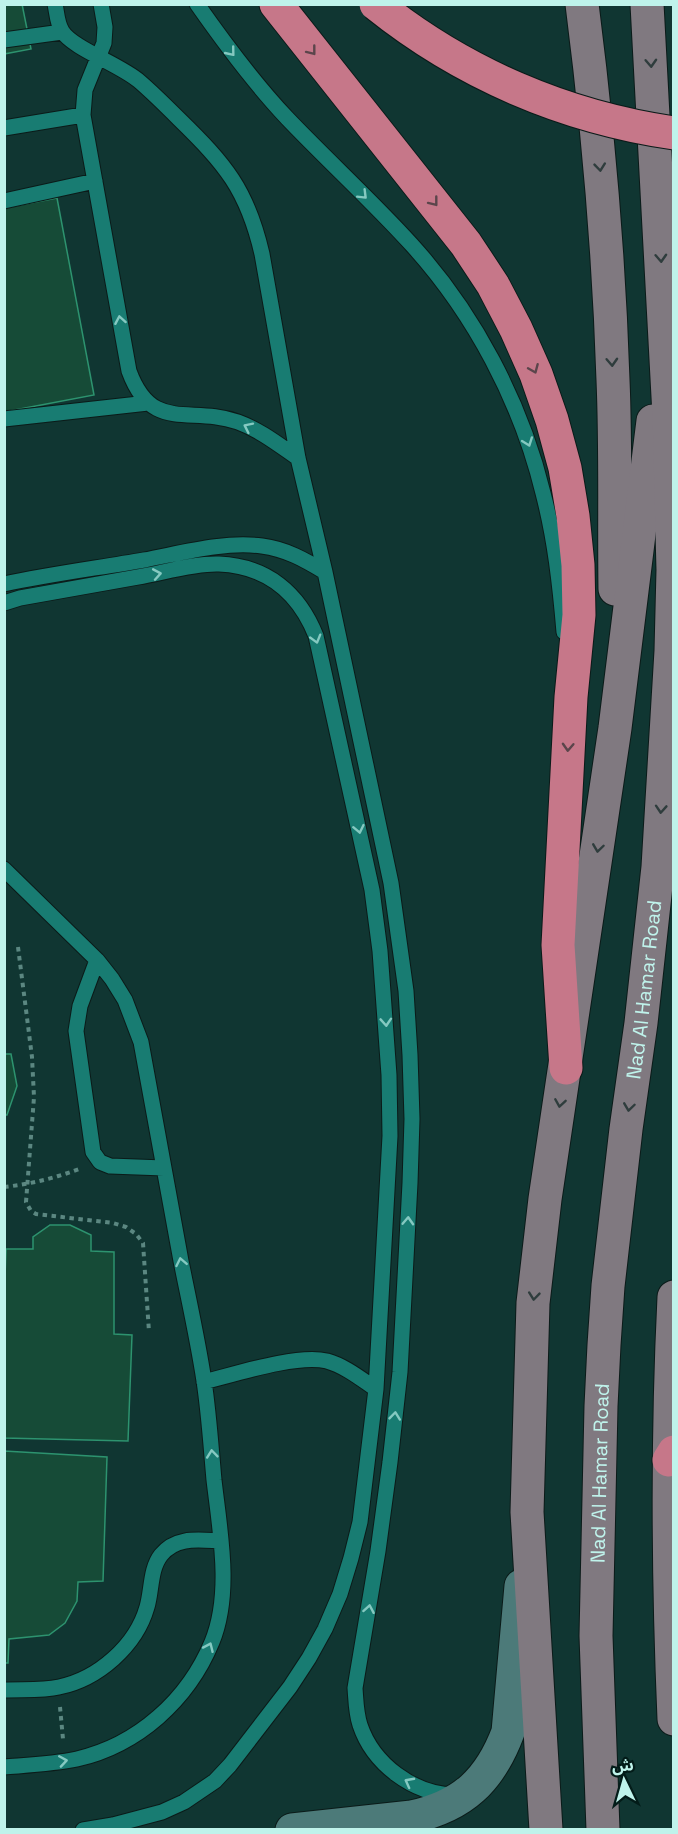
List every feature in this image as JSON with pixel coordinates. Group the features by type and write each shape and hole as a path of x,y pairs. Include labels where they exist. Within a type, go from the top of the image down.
{"highway":[{"path":"276,4 466,244 493,285 516,329 552,420 565,468 578,566 579,615 571,696 558,945 566,1068"},
{"path":"376,4 436,48 519,91 607,120 674,133"}],"main road":[{"path":"582,4 601,178 614,382 615,728"},
{"name":"Nad Al Hamar Road","path":"603,1830 596,1636 604,1345 608,1286 657,879 671,651 673,570 665,322 648,4"},
{"path":"546,1830 527,1512 533,1303 545,1199 615,728 665,322"},
{"path":"674,1298 670,1642 674,1719"}],"street":[{"path":"292,1830 431,1813 465,1795 486,1774 501,1750 508,1731 527,1512"}],"lane":[{"path":"55,4 62,32 72,42 122,68 139,81 218,159 246,203 256,228 262,254 298,458 325,572 391,883 406,991 411,1087 410,1183 400,1372 378,1551 355,1688 356,1707 369,1744 393,1773 428,1790 447,1795 465,1795"},
{"path":"101,4 105,36 85,90 83,115 129,371 140,394 157,409 167,413 220,417 251,427 298,458"},
{"path":"197,4 254,80 286,117 411,244 441,280 492,360 521,425 543,492 560,585 571,696"},
{"path":"4,40 62,32"},
{"path":"4,128 83,115"},
{"path":"4,201 95,181"},
{"path":"4,420 148,403"},
{"path":"4,584 246,544 284,550 325,572"},
{"path":"4,603 20,598 217,564 250,569 266,576 292,596 302,608 316,636 372,890 389,1075 390,1136 375,1389 365,1484 360,1522 351,1558 326,1629 290,1687 215,1781 184,1802 162,1812 83,1830"},
{"path":"4,869 97,960 125,1000 141,1042 204,1382 223,1581 221,1611 212,1641 182,1694 160,1717 135,1735 107,1749 68,1761 4,1767"},
{"path":"97,960 80,1006 76,1030 93,1152 100,1162 110,1166 164,1168"},
{"path":"204,1382 290,1361 316,1360 342,1367 375,1389"},
{"path":"4,1690 58,1688 104,1667 129,1641 139,1626 146,1610 155,1564 160,1555 177,1542 187,1539 220,1542"}],"path":[{"path":"18,947 32,1057 34,1097 27,1202 31,1211 36,1214 113,1223 126,1227 136,1234 143,1243 149,1332"},
{"path":"4,1187 57,1177 100,1162"}],"building":[{"path":"4,4 22,4 31,49 4,54"},
{"path":"57,198 94,395 4,412 4,208"},
{"path":"4,1054 11,1054 17,1086 7,1115 4,1115"},
{"path":"50,1225 70,1225 91,1235 91,1251 114,1252 114,1334 132,1335 128,1441 4,1438 6,1249 33,1249 33,1237"},
{"path":"4,1451 107,1457 103,1581 78,1582 77,1601 65,1623 49,1635 9,1639 8,1663 4,1663"}]}
